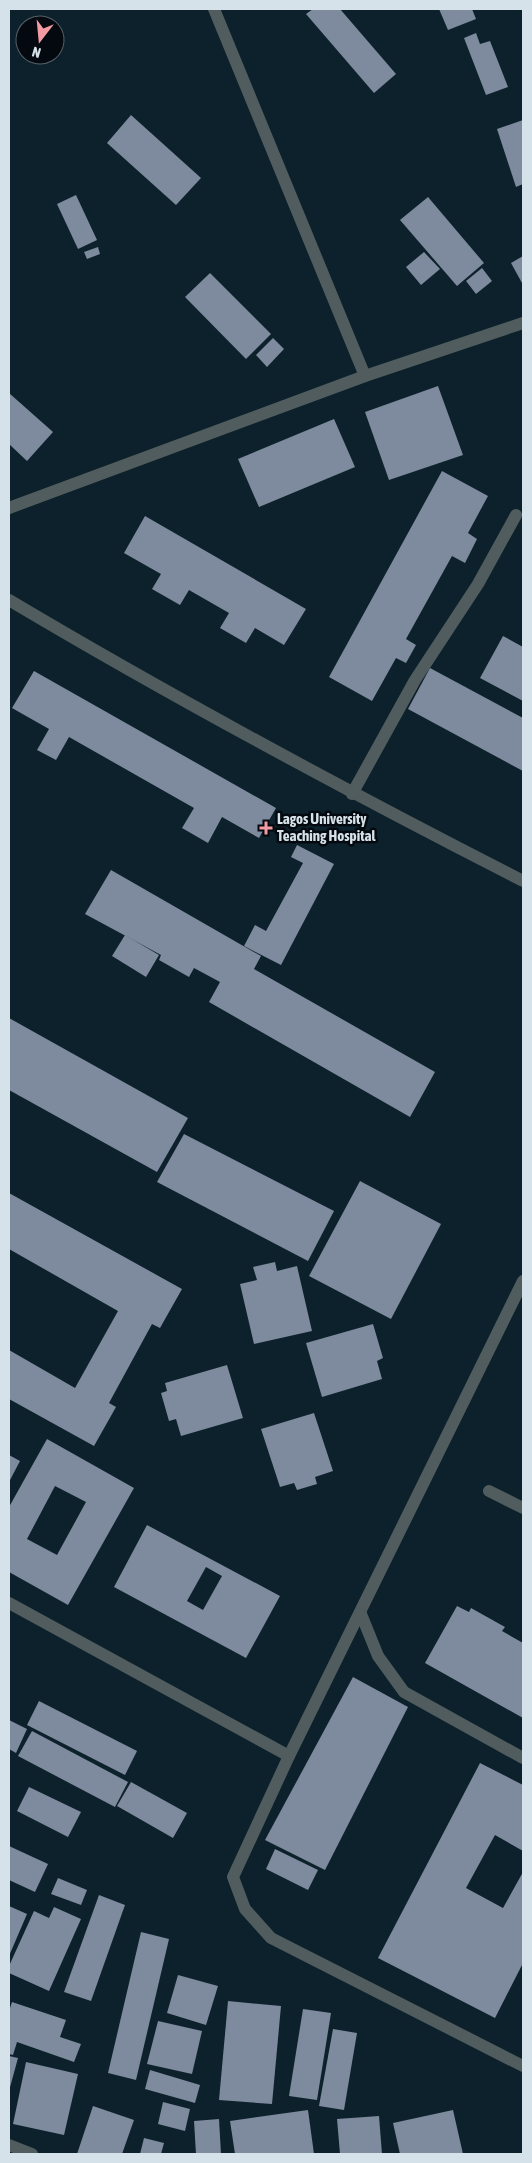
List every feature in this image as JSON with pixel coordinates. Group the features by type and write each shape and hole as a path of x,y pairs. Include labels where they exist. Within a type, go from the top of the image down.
{"street":[{"path":"214,9 365,376"},
{"path":"9,508 365,376 523,323"},
{"path":"352,794 415,680 478,584 516,515"},
{"path":"9,600 232,729 352,794 523,881"},
{"path":"523,1281 462,1401 360,1614 289,1756 233,1877 245,1909 271,1938 523,2066"},
{"path":"490,1490 523,1508"},
{"path":"9,1603 289,1756"},
{"path":"360,1614 378,1656 404,1692 523,1758"},
{"path":"9,2145 32,2154"}],"building":[{"path":"313,9 340,9 396,74 374,93 306,14"},
{"path":"439,9 472,9 476,19 448,30"},
{"path":"476,33 480,44 490,41 508,87 486,95 464,38"},
{"path":"131,115 201,178 176,205 107,143"},
{"path":"523,120 523,184 516,187 497,129"},
{"path":"76,195 97,240 78,249 57,204"},
{"path":"428,197 484,263 457,286 400,220"},
{"path":"98,247 100,254 87,259 84,252"},
{"path":"424,252 440,269 421,285 406,267"},
{"path":"523,256 523,282 522,283 511,263"},
{"path":"482,268 492,281 476,294 466,281"},
{"path":"210,273 271,334 246,359 185,297"},
{"path":"273,338 284,349 267,367 256,355"},
{"path":"438,386 463,455 389,480 365,412"},
{"path":"9,393 53,432 27,461 9,444"},
{"path":"334,419 355,467 259,507 238,459"},
{"path":"442,471 488,496 468,533 477,539 465,563 452,556 406,639 416,645 406,663 396,658 372,701 329,677"},
{"path":"145,516 306,609 284,645 255,628 246,643 220,628 229,613 189,590 180,605 152,589 161,574 124,553"},
{"path":"503,636 523,647 523,701 480,678"},
{"path":"430,668 523,718 523,771 408,709"},
{"path":"34,671 276,808 259,838 222,817 208,843 182,828 194,808 69,737 56,760 37,750 49,729 12,708"},
{"path":"297,845 334,864 281,965 244,946 255,925 266,931 303,863 291,857"},
{"path":"111,870 261,956 254,969 435,1072 410,1117 209,1002 220,982 194,968 189,977 159,960 161,955 85,914"},
{"path":"125,935 159,955 146,977 112,956"},
{"path":"9,1018 188,1118 157,1172 9,1090"},
{"path":"184,1134 334,1211 308,1261 157,1182"},
{"path":"360,1181 441,1224 391,1319 309,1276"},
{"path":"9,1193 182,1289 160,1328 152,1324 109,1403 116,1407 94,1446 9,1399 9,1350 75,1388 118,1311 9,1249"},
{"path":"275,1262 277,1271 297,1266 312,1331 254,1344 240,1284 257,1280 253,1267"},
{"path":"373,1324 383,1358 377,1361 382,1379 322,1397 306,1343"},
{"path":"227,1365 243,1418 181,1436 176,1419 169,1421 161,1393 167,1391 165,1383"},
{"path":"314,1413 333,1471 315,1477 317,1484 297,1490 294,1483 280,1487 261,1429"},
{"path":"47,1439 134,1488 68,1605 9,1572 9,1507","holes":["55,1486 86,1502 57,1555 27,1539"]},
{"path":"9,1455 20,1461 9,1482"},
{"path":"147,1525 280,1596 246,1658 114,1587","holes":["206,1567 222,1576 203,1610 187,1601"]},
{"path":"457,1606 469,1612 471,1608 505,1627 502,1631 523,1643 523,1718 425,1663"},
{"path":"353,1677 408,1707 325,1870 265,1840"},
{"path":"39,1701 137,1751 125,1775 27,1725"},
{"path":"9,1720 27,1729 16,1753 9,1749"},
{"path":"32,1731 128,1782 115,1807 18,1756"},
{"path":"480,1763 523,1785 523,1851 495,1835 466,1888 503,1908 523,1872 523,1963 495,2018 378,1958"},
{"path":"131,1782 187,1813 173,1838 117,1806"},
{"path":"29,1787 81,1812 68,1837 17,1811"},
{"path":"9,1846 48,1864 35,1892 9,1880"},
{"path":"275,1849 318,1870 308,1890 266,1869"},
{"path":"58,1878 87,1890 81,1905 51,1894"},
{"path":"99,1895 125,1905 91,2001 64,1992"},
{"path":"9,1906 27,1914 9,1956"},
{"path":"54,1907 81,1919 49,1991 9,1973 9,1966 34,1911 49,1918"},
{"path":"141,1932 169,1939 136,2080 108,2073"},
{"path":"178,1975 218,1986 206,2025 167,2013"},
{"path":"228,2001 281,2006 272,2104 219,2100"},
{"path":"12,2002 66,2020 60,2037 81,2044 74,2062 17,2042 13,2055 9,2054 9,2011"},
{"path":"303,2009 331,2013 317,2100 289,2096"},
{"path":"158,2021 202,2031 192,2074 147,2064"},
{"path":"333,2029 357,2033 344,2110 319,2106"},
{"path":"9,2056 18,2058 9,2091"},
{"path":"26,2062 78,2074 64,2135 13,2124"},
{"path":"150,2070 200,2085 195,2103 145,2089"},
{"path":"163,2102 190,2109 185,2131 158,2124"},
{"path":"93,2106 134,2120 122,2154 77,2154"},
{"path":"308,2110 314,2154 235,2154 230,2121"},
{"path":"453,2110 463,2154 400,2154 393,2123"},
{"path":"379,2116 382,2154 340,2154 337,2119"},
{"path":"219,2119 221,2154 196,2154 194,2121"},
{"path":"144,2138 164,2143 161,2154 140,2154"}],"place":[{"name":"Lagos University Teaching Hospital","path":"266,828"}]}
